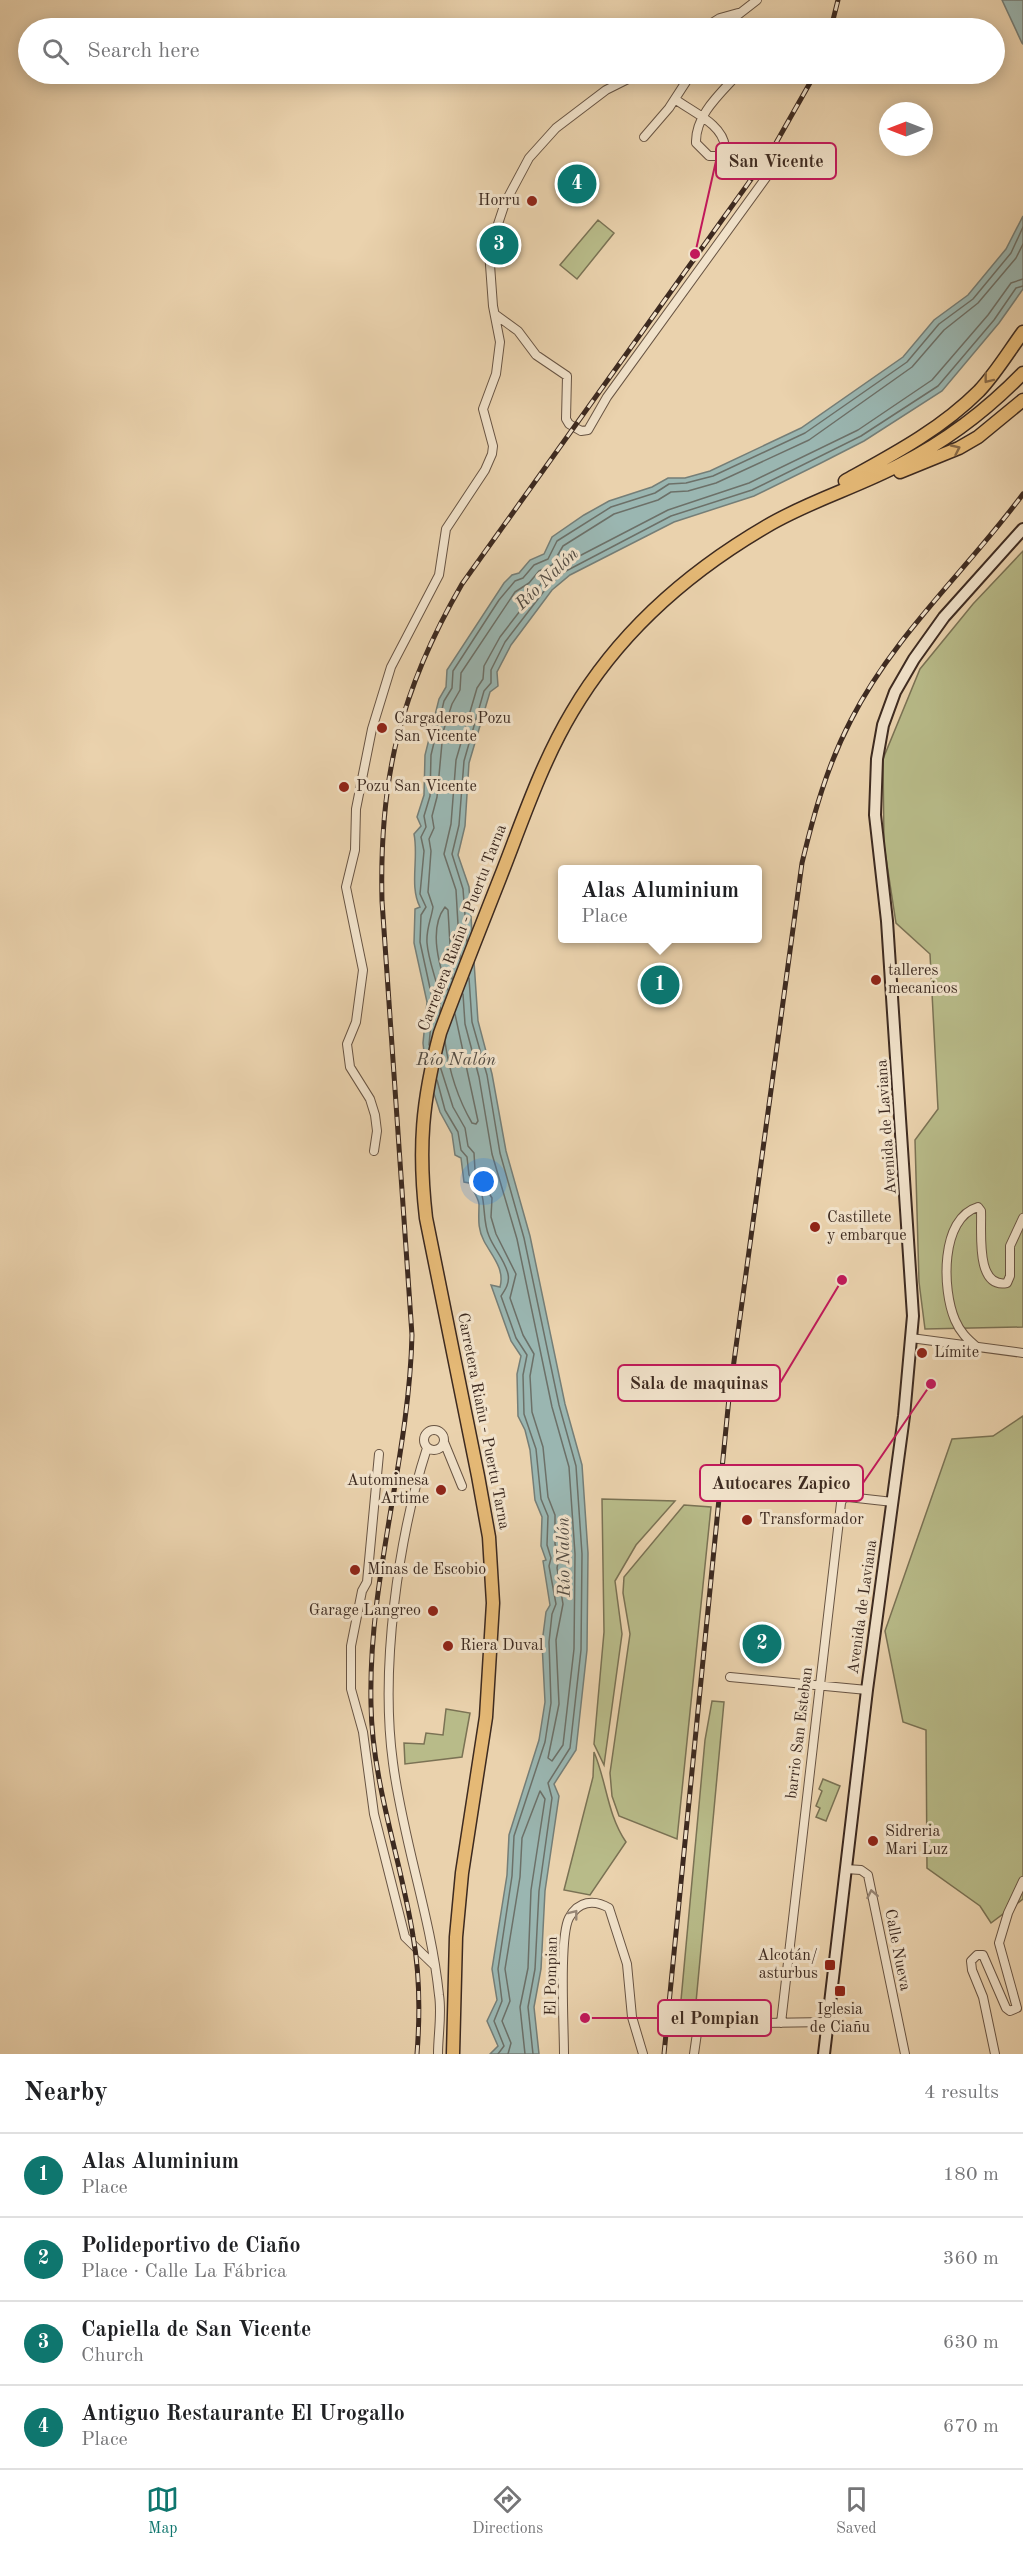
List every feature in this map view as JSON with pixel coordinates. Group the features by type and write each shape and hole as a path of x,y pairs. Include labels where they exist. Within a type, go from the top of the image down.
{"main road":[{"path":"781,517 913,443 940,424 980,390 1023,332"},
{"name":"Carretera Riañu - Puertu Tarna","path":"453,2054 457,1926 462,1873 486,1717 493,1603 489,1537 426,1218 420,1149 428,1077 440,1033 551,752 593,679 623,640 662,601 698,570 781,517 900,465 938,443 974,420 1023,373"},
{"path":"822,499 959,448 978,437 1023,400"}],"street":[{"path":"734,18 758,0"},
{"path":"720,18 741,12"},
{"path":"374,1151 377,1131 375,1115 370,1099 350,1067 347,1050 348,1037 356,1022 362,987 361,953 346,893 355,850 356,809 377,708 392,667 439,575 446,529 485,470 492,454 491,438 483,414 499,355 489,251 505,203 524,166 556,128 606,90 618,84"},
{"path":"644,138 685,84"},
{"path":"675,99 701,118 720,131 725,147 720,156 709,156 696,143 696,132 701,118 730,84"},
{"path":"496,315 519,331 536,355 567,376 566,419 569,424 581,431 588,430 607,397 786,150"},
{"name":"Avenida de Laviana","path":"824,2054 867,1690 893,1502 911,1338 913,1282 887,921 875,815 877,759 883,725 895,692 914,659 944,617 1023,529"},
{"path":"978,1348 963,1336 953,1317 945,1270 954,1226 972,1208 978,1206 981,1211 983,1266 992,1281 1001,1284 1007,1282 1010,1276 1010,1246 1023,1218"},
{"path":"911,1338 1023,1353"},
{"path":"450,1455 431,1449 424,1440 426,1433 433,1429 441,1432 444,1442 450,1455 462,1486"},
{"path":"438,2054 440,1996 393,1765 389,1707 389,1656 397,1589 418,1475 431,1449 442,1446 444,1442"},
{"path":"379,1454 367,1582 362,1591 351,1646 351,1689 363,1732 374,1814 405,1937 434,1965"},
{"name":"barrio San Esteban","path":"781,2023 841,1503 843,1498 848,1497 893,1502"},
{"path":"730,1677 867,1690"},
{"name":"Calle Nueva","path":"846,1869 861,1870 868,1875 905,2054"},
{"path":"995,2054 983,1997 972,1970 971,1961 977,1955 983,1955 1006,2008 1010,2011 1017,2008 1000,1957 999,1943 1008,1913 1023,1881"},
{"name":"El Pompian","path":"564,2054 565,1935 570,1916 584,1904 600,1903 609,1908 614,1919 627,1964 632,2017 643,2054"},
{"path":"694,2054 700,2021 828,2022"}],"green space":[{"path":"598,220 614,233 577,279 560,265"},
{"path":"1023,551 1023,1327 925,1329 919,1282 915,1140 938,1109 930,954 896,923 884,845 883,759 920,669 973,604"},
{"path":"1023,1416 1023,1899 991,1923 980,1906 927,1868 926,1730 903,1722 885,1631 952,1439 993,1436"},
{"path":"602,1499 675,1501 636,1545 615,1581 622,1634 604,1765 594,1744 604,1632"},
{"path":"684,1505 711,1507 677,1839 619,1816 612,1796 610,1773 630,1634 623,1593 624,1577"},
{"path":"712,1701 724,1702 695,2013 679,2022 705,1740"},
{"path":"446,1709 470,1713 462,1757 405,1764 404,1743 424,1744 426,1733 443,1735"},
{"path":"594,1752 611,1809 626,1842 590,1895 564,1890 593,1777"},
{"path":"823,1779 840,1786 826,1821 816,1817 820,1808 816,1806 822,1791 819,1789"}],"water":[{"path":"1002,0 1023,0 1023,44 1022,43"},
{"name":"Río Nalón","path":"1023,216 1023,289 999,323 942,391 864,441 819,464 754,496 674,522 570,575 552,590 511,645 497,672 498,686 490,692 469,763 465,826 458,855 469,887 478,1021 492,1074 506,1151 530,1236 565,1404 582,1465 588,1553 587,1650 576,1750 554,1784 559,1796 545,1891 541,1969 534,2007 539,2054 490,2054 498,2046 487,2021 497,2000 492,1969 507,1875 509,1835 539,1740 545,1702 542,1643 546,1612 550,1605 543,1561 546,1560 541,1546 542,1517 535,1500 530,1450 525,1430 518,1416 517,1374 521,1356 511,1341 491,1285 500,1287 501,1274 480,1232 479,1204 469,1183 464,1182 461,1158 455,1155 452,1134 440,1112 426,1069 423,1043 427,1002 414,943 415,909 420,907 415,890 414,834 421,826 417,817 424,795 425,755 439,699 446,687 447,670 504,583 512,575 519,573 530,560 544,554 552,537 609,501 652,487 668,478 685,478 710,471 801,428 903,357 934,320 968,295 1006,249"}],"railway":[{"path":"834,18 838,0"},
{"path":"417,2054 419,2025 417,1965 408,1907 376,1763 371,1704 376,1611 404,1428 412,1335 382,901 382,856 390,775 398,736 423,661 462,584 772,150 809,84"},
{"path":"664,2054 729,1398 802,863 828,772 842,737 868,689 910,631 1023,494"}],"place":[{"name":"Antiguo Restaurante El Urogallo","path":"577,184"},
{"name":"Horru","path":"532,201"},
{"name":"Capiella de San Vicente","path":"499,245"},
{"name":"San Vicente","path":"695,254"},
{"name":"Cargaderos Pozu San Vicente","path":"382,728"},
{"name":"Pozu San Vicente","path":"344,787"},
{"name":"talleres mecanicos","path":"876,980"},
{"name":"Alas Aluminium","path":"660,985"},
{"name":"Castillete y embarque","path":"815,1227"},
{"name":"Sala de maquinas","path":"842,1280"},
{"name":"Límite","path":"922,1353"},
{"name":"Autocares Zapico","path":"931,1384"},
{"name":"Autominesa Artime","path":"441,1490"},
{"name":"Transformador","path":"747,1520"},
{"name":"Minas de Escobio","path":"355,1570"},
{"name":"Garage Langreo","path":"433,1611"},
{"name":"Polideportivo de Ciaño","path":"762,1644"},
{"name":"Riera Duval","path":"448,1646"},
{"name":"Sidreria Mari Luz","path":"873,1841"},
{"name":"Alcotán/ asturbus","path":"830,1965"},
{"name":"Iglesia de Ciañu","path":"840,1991"},
{"name":"el Pompian","path":"585,2018"}]}
